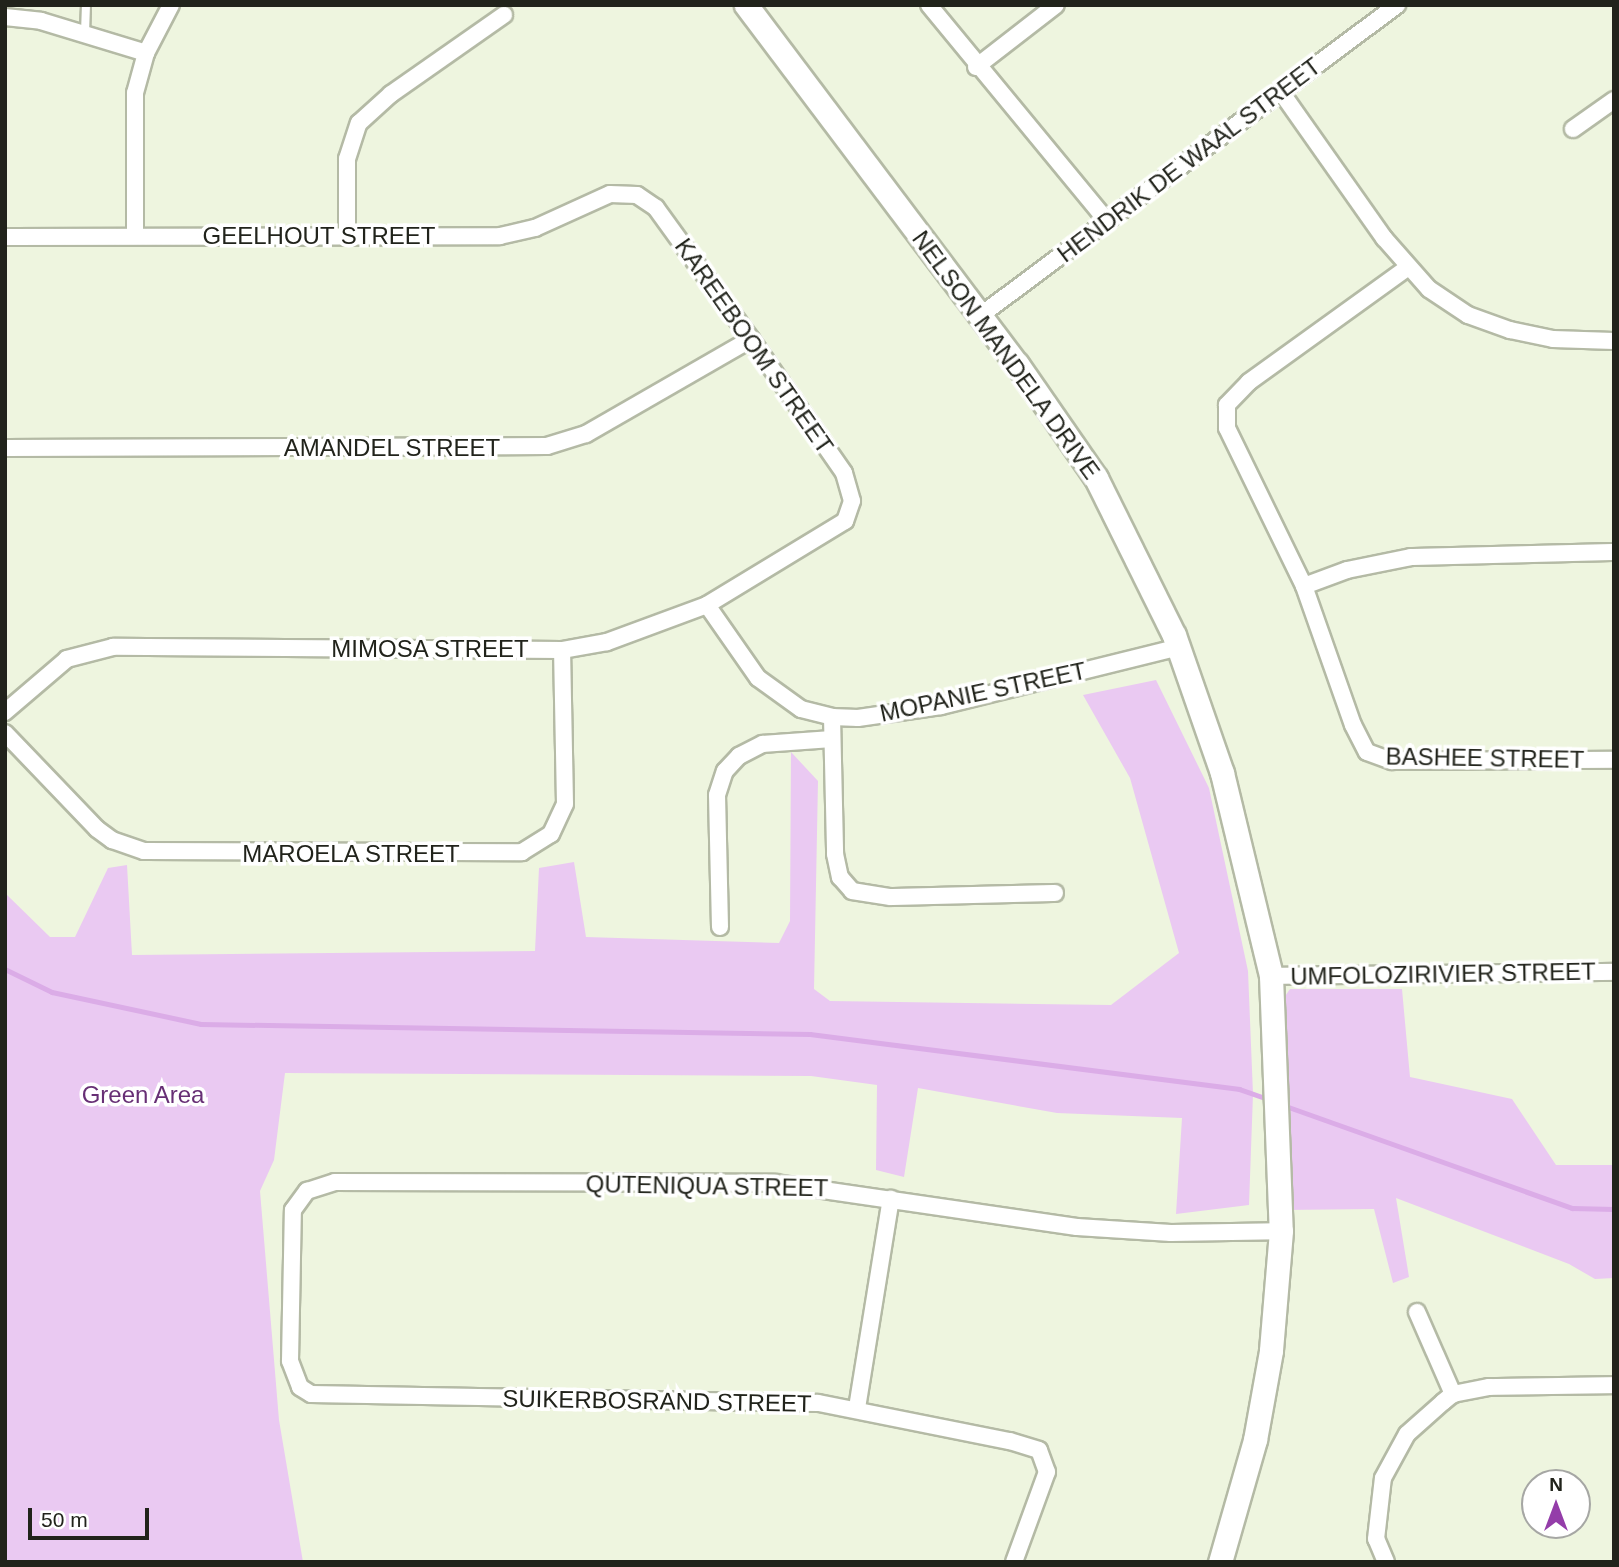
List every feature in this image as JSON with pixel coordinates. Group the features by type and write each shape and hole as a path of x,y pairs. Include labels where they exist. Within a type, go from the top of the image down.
{"street":[{"path":"135,235 133,118 146,53 171,5"},
{"name":"NELSON MANDELA DRIVE","path":"746,5 981,315 1096,478 1179,647 1226,786 1271,976 1280,1139 1281,1231 1270,1351 1255,1440 1220,1562"},
{"path":"929,5 976,67 1107,221"},
{"path":"976,67 1056,5"},
{"name":"HENDRIK DE WAAL STREET","path":"981,315 1397,5"},
{"path":"346,237 347,159 359,123 391,94 504,15"},
{"path":"5,17 85,33 146,53"},
{"path":"1281,92 1407,268 1448,303 1486,323 1553,340 1614,341"},
{"path":"1573,129 1614,100"},
{"name":"GEELHOUT STREET","path":"5,237 500,236 535,228 598,198 624,193"},
{"name":"KAREEBOOM STREET","path":"624,193 648,200 656,208 844,472 852,501 845,521"},
{"name":"BASHEE STREET","path":"1407,268 1250,382 1227,405 1227,428 1304,586 1360,742 1378,759 1614,760"},
{"name":"AMANDEL STREET","path":"5,447 547,446 586,435 751,339"},
{"name":"MIMOSA STREET","path":"5,712 66,659 113,647 562,650 607,642 707,605 845,521"},
{"path":"1304,586 1347,570 1410,557 1614,552"},
{"name":"MOPANIE STREET","path":"707,605 758,678 801,709 832,717 941,706 1179,647"},
{"name":"MAROELA STREET","path":"5,733 97,829 112,840 144,851 522,852 551,834 565,804 562,650"},
{"path":"832,717 835,854 840,877 852,891 891,897 1055,893"},
{"path":"720,927 717,795 724,771 751,748 763,744 831,739"},
{"name":"UMFOLOZIRIVIER STREET","path":"1271,976 1614,972"},
{"name":"QUTENIQUA STREET","path":"290,1361 293,1210 307,1191 321,1185 775,1183 1077,1227 1171,1233 1281,1231"},
{"path":"857,1408 891,1199"},
{"path":"1417,1312 1453,1394"},
{"name":"SUIKERBOSRAND STREET","path":"290,1361 300,1387 327,1397 818,1403 857,1408 1039,1450 1047,1472 1014,1562"},
{"path":"1386,1562 1376,1539 1375,1517 1392,1454 1425,1416 1453,1394 1513,1386 1614,1385"}],"lane":[{"path":"85,33 86,5"}],"green space":[{"name":"Green Area","path":"1156,680 1209,788 1248,971 1253,1094 1249,1205 1176,1214 1182,1118 1057,1113 918,1088 904,1177 876,1170 877,1085 811,1076 285,1073 274,1160 260,1191 279,1420 303,1562 5,1562 5,893 50,937 75,937 108,868 127,865 132,955 535,951 539,868 574,862 586,937 779,943 790,921 791,752 818,781 814,989 830,1001 1111,1005 1179,953 1130,778 1083,695"},
{"path":"1290,989 1402,989 1410,1077 1512,1099 1556,1165 1614,1165 1614,1278 1595,1279 1569,1264 1396,1198 1409,1277 1393,1283 1374,1209 1283,1210 1279,1005"}],"waterway":[{"path":"5,969 52,992 201,1024 810,1034 1239,1089 1268,1099"},
{"path":"1283,1105 1572,1208 1614,1209"}]}
